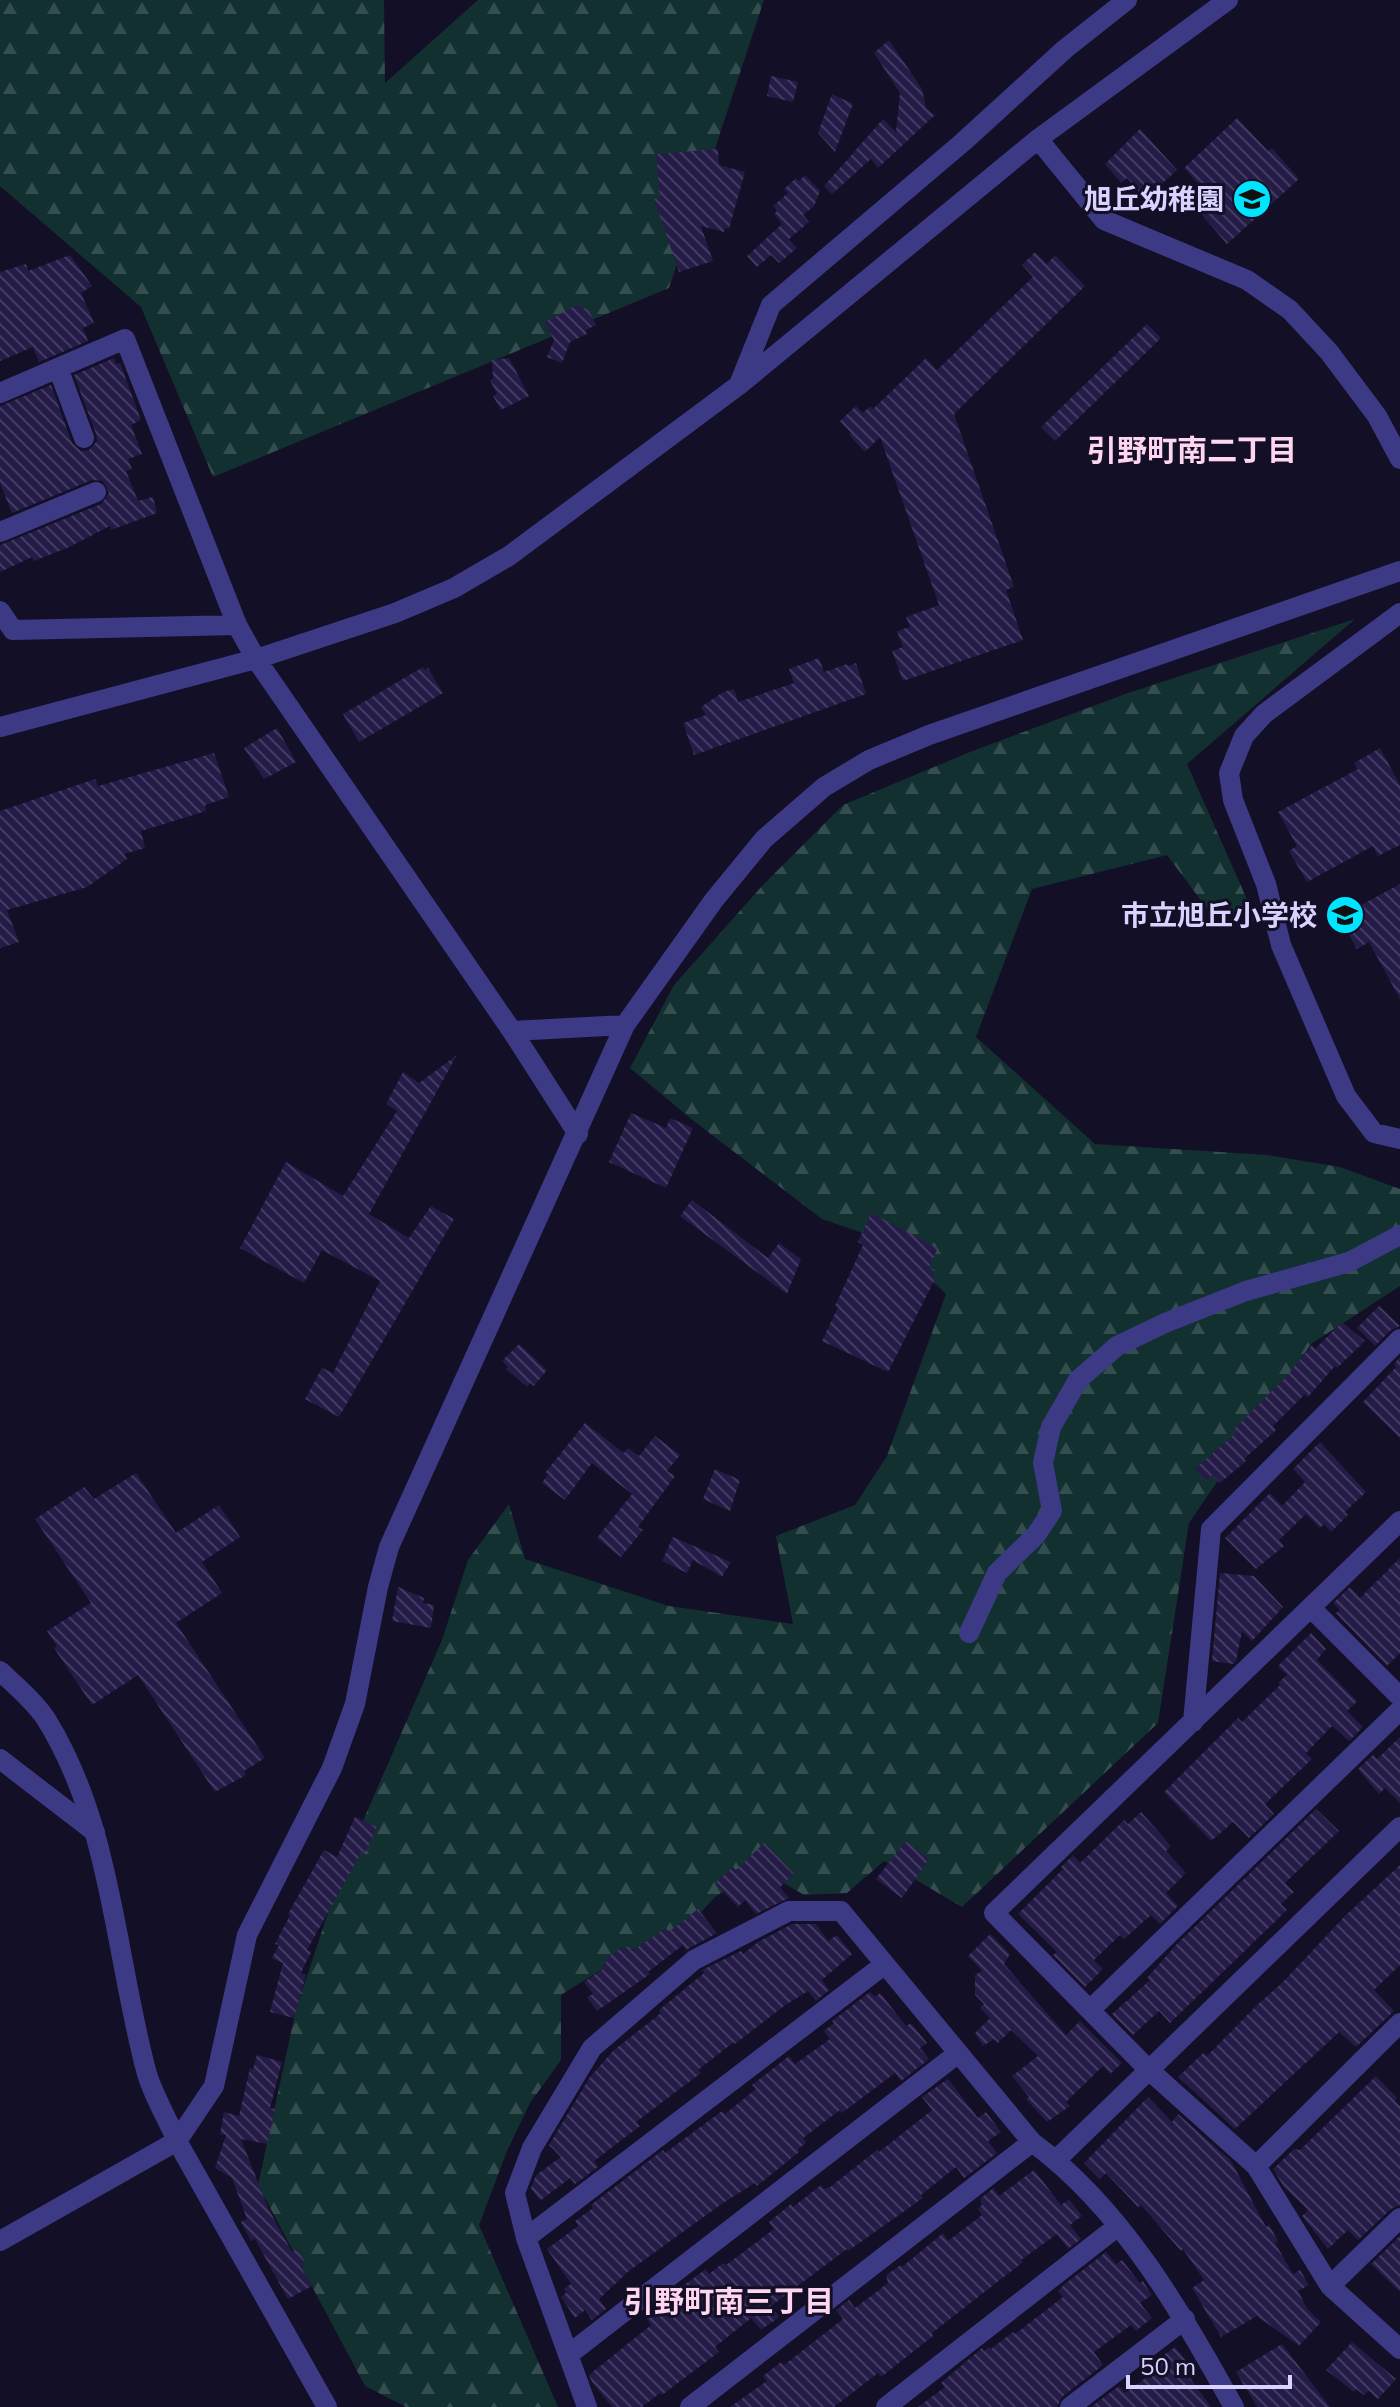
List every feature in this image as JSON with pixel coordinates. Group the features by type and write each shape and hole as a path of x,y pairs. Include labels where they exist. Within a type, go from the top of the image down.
{"street":[{"path":"739,385 771,305 963,142 1065,49 1127,0"},
{"path":"0,727 256,659 395,613 467,580 509,556 739,385 1038,139 1228,0"},
{"path":"1038,139 1104,220 1247,280 1290,310 1337,362 1377,416 1400,459"},
{"path":"0,393 125,339 237,625 256,659 512,1031 578,1134"},
{"path":"58,368 84,438"},
{"path":"0,532 96,492"},
{"path":"0,2241 177,2141 214,2086 247,1935 332,1768 355,1704 389,1547 625,1025 714,900 764,839 836,780 869,760 929,735 1400,571"},
{"path":"0,611 13,630 237,625"},
{"path":"1400,613 1264,714 1244,736 1229,773 1233,800 1266,884 1281,945 1346,1096 1374,1133 1400,1139"},
{"path":"512,1031 625,1025"},
{"path":"969,1633 997,1573 1036,1535 1052,1511 1043,1463 1051,1427 1078,1380 1117,1346 1165,1323 1246,1291 1349,1262 1400,1235"},
{"path":"1193,1722 1211,1529 1400,1339"},
{"path":"1400,1521 994,1913 1149,2070 1256,2166 1330,2286 1400,2349"},
{"path":"1311,1608 1400,1697"},
{"path":"0,1671 45,1718 82,1789 95,1832 148,2078 177,2141 327,2407"},
{"path":"1091,2009 1400,1710"},
{"path":"0,1759 95,1832"},
{"path":"1056,2160 1400,1827"},
{"path":"587,2407 526,2238 515,2193 532,2148 592,2048 694,1960 789,1911 841,1911 1032,2142 1056,2160 1118,2226 1185,2319 1234,2407"},
{"path":"526,2238 885,1964"},
{"path":"1256,2166 1400,2023"},
{"path":"568,2355 957,2054"},
{"path":"690,2407 1032,2142"},
{"path":"1330,2286 1400,2218"},
{"path":"886,2407 1118,2226"},
{"path":"1070,2407 1185,2319"}],"green space":[{"path":"0,0 384,0 385,83 478,0 764,0 669,288 213,477 141,307 0,186"},
{"path":"1355,619 1187,764 1257,922 1209,911 1167,855 1032,889 976,1037 1095,1144 1267,1155 1340,1167 1400,1189 1400,1286 1311,1344 1189,1523 1158,1723 962,1907 884,1861 847,1893 804,1895 760,1869 715,1897 693,1921 652,1938 561,1995 561,2060 530,2103 507,2151 479,2225 558,2407 406,2407 365,2386 258,2185 296,2009 345,1862 442,1640 468,1560 509,1504 525,1559 669,1606 793,1624 776,1536 855,1505 887,1456 946,1294 892,1243 822,1219 630,1068 674,985 762,886 843,805 970,752 1128,693"}],"building":[{"path":"889,40 922,89 926,108 935,115 878,168 871,159 832,194 824,186 883,119 896,132 900,93 874,53"},
{"path":"771,76 798,82 793,102 767,96"},
{"path":"832,94 853,104 835,152 818,133"},
{"path":"1237,118 1268,151 1272,148 1299,179 1227,244 1201,214 1214,201 1184,168"},
{"path":"1140,129 1177,170 1145,199 1127,178 1121,183 1105,164"},
{"path":"718,149 719,165 745,172 729,229 725,228 724,232 701,226 713,261 679,272 654,199 660,197 656,154"},
{"path":"805,175 820,191 814,206 803,215 809,222 789,239 797,248 779,263 771,255 757,267 747,256 782,224 774,214 777,211 773,206 788,193 784,189 796,178 799,181"},
{"path":"1035,252 1047,264 1055,255 1085,286 954,414 1014,587 1006,590 1023,640 903,681 892,651 903,647 897,631 910,627 906,617 939,605 880,437 865,452 840,421 856,406 863,413 870,406 873,409 926,358 937,370 1033,277 1022,265"},
{"path":"70,255 92,286 81,293 94,323 83,328 88,341 39,362 33,347 0,361 0,272 26,264 28,271"},
{"path":"579,304 582,310 587,307 596,325 586,330 587,334 570,342 562,363 547,357 554,340 545,322"},
{"path":"1147,324 1161,338 1055,441 1041,427"},
{"path":"114,358 116,364 120,363 141,420 131,425 142,454 128,459 132,469 126,471 138,501 153,497 157,513 111,530 110,526 69,547 34,561 32,557 0,572 0,545 101,504 109,493 103,481 92,480 12,513 0,483 0,406 51,385 72,443 81,451 89,450 97,441 96,434 74,375"},
{"path":"509,358 529,396 501,410 493,396 497,394 490,380 493,379 492,360"},
{"path":"819,658 824,672 856,663 866,694 694,755 683,723 706,715 701,707 723,692 734,689 738,702 794,683 789,669"},
{"path":"423,667 425,670 428,668 443,693 359,742 343,714"},
{"path":"277,728 296,762 264,779 244,748"},
{"path":"1380,748 1400,785 1400,845 1378,856 1373,846 1307,882 1289,851 1297,846 1278,812 1358,769 1354,763"},
{"path":"214,753 229,797 205,805 206,811 141,831 145,848 124,854 127,859 87,887 7,910 19,942 0,948 0,811 95,779 98,786"},
{"path":"1400,884 1400,999 1369,942 1357,949 1339,917"},
{"path":"457,1055 369,1214 409,1238 431,1206 454,1219 339,1417 305,1399 322,1368 333,1373 380,1281 322,1250 304,1283 240,1248 286,1162 343,1196 397,1111 386,1104 403,1072 419,1083"},
{"path":"631,1113 666,1128 670,1118 693,1128 666,1188 609,1162"},
{"path":"692,1200 768,1258 779,1243 801,1259 787,1294 680,1216"},
{"path":"871,1213 938,1248 929,1267 935,1270 931,1278 935,1279 888,1372 822,1341 863,1245 858,1242"},
{"path":"1379,1306 1400,1326 1391,1330 1375,1346 1357,1328"},
{"path":"1342,1322 1365,1341 1337,1368 1335,1366 1308,1397 1305,1394 1273,1426 1276,1430 1244,1459 1246,1461 1220,1483 1212,1475 1206,1481 1195,1469 1237,1432 1234,1429 1286,1377 1312,1345 1315,1349"},
{"path":"519,1344 547,1370 534,1386 530,1383 527,1387 506,1369 508,1367 502,1361"},
{"path":"1400,1357 1400,1438 1363,1402 1396,1367 1394,1364"},
{"path":"585,1423 624,1453 628,1448 639,1456 655,1436 680,1455 667,1471 675,1476 638,1527 643,1530 621,1557 597,1538 632,1494 592,1463 565,1500 542,1483 548,1474 545,1473"},
{"path":"1320,1442 1366,1492 1345,1512 1348,1515 1331,1532 1324,1524 1320,1528 1306,1514 1279,1540 1284,1546 1256,1569 1225,1538 1270,1493 1282,1506 1305,1482 1293,1469"},
{"path":"715,1469 740,1480 730,1511 703,1499"},
{"path":"136,1473 176,1533 219,1505 240,1537 202,1562 222,1593 176,1623 265,1758 244,1771 246,1775 215,1792 138,1675 92,1705 54,1648 57,1646 47,1631 91,1603 35,1519 84,1487 94,1499"},
{"path":"673,1537 731,1562 722,1577 693,1560 687,1573 662,1561"},
{"path":"1400,1558 1400,1653 1387,1666 1336,1613 1340,1610 1333,1603 1350,1587 1360,1598"},
{"path":"1220,1573 1254,1576 1283,1607 1252,1641 1242,1631 1233,1664 1212,1661"},
{"path":"398,1587 424,1598 423,1603 434,1605 431,1628 392,1621"},
{"path":"1311,1633 1326,1649 1317,1660 1357,1701 1347,1711 1363,1727 1349,1741 1332,1726 1306,1753 1312,1759 1265,1804 1274,1814 1249,1838 1233,1822 1211,1841 1164,1792 1238,1718 1242,1722 1280,1685 1278,1683 1287,1675 1278,1666"},
{"path":"1400,1737 1400,1803 1385,1788 1379,1794 1358,1769 1373,1755 1377,1759"},
{"path":"1316,1809 1339,1831 1285,1883 1294,1892 1281,1904 1287,1910 1170,2023 1159,2011 1133,2035 1112,2014 1150,1980 1147,1978 1177,1944"},
{"path":"1141,1812 1171,1846 1166,1851 1186,1873 1166,1893 1178,1906 1160,1924 1151,1915 1124,1939 1120,1935 1094,1960 1103,1969 1085,1987 1053,1955 1057,1952 1018,1914 1073,1855 1080,1863 1124,1820 1128,1824"},
{"path":"355,1817 377,1827 364,1855 361,1853 307,1950 311,1952 301,1973 306,1975 294,2018 270,2012 283,1963 272,1958 288,1914 324,1850 337,1857"},
{"path":"907,1842 929,1859 902,1898 876,1879"},
{"path":"764,1843 794,1874 780,1887 789,1898 756,1914 745,1900 738,1907 715,1883 733,1867 736,1870"},
{"path":"1400,1865 1400,1965 1374,1990 1394,2011 1356,2047 1339,2032 1235,2129 1178,2077 1203,2053 1207,2056 1346,1915"},
{"path":"698,1909 717,1933 686,1950 683,1945 648,1972 650,1974 597,2011 587,1997 593,1994 584,1982 603,1969 601,1966 608,1961 606,1959 622,1947 628,1946 632,1951 666,1928 669,1932"},
{"path":"792,1924 816,1924 828,1941 837,1935 852,1954 822,1980 829,1990 816,2001 808,1991 734,2042 698,2070 701,2073 636,2122 640,2126 594,2161 598,2167 575,2184 570,2178 540,2201 531,2188 536,2175 561,2157 549,2145 590,2077 614,2050 661,2013 659,2010 704,1973 702,1970 741,1951 743,1954 758,1942"},
{"path":"990,1934 1010,1954 1004,1964 1066,2035 1080,2021 1122,2063 1110,2074 1103,2066 1066,2102 1070,2106 1047,2122 1026,2099 1029,2097 1012,2076 1038,2056 1011,2030 998,2043 994,2039 983,2046 975,2033 990,2018 980,2008 984,2004 975,1995 975,1975 982,1971 968,1956"},
{"path":"870,1992 875,1997 880,1993 906,2026 911,2023 927,2043 920,2048 929,2059 901,2081 895,2073 842,2113 840,2110 803,2138 806,2143 798,2149 799,2152 757,2186 755,2183 723,2203 629,2271 599,2299 606,2309 592,2320 585,2310 575,2318 561,2297 567,2292 564,2289 571,2284 547,2249 578,2226 575,2221 593,2208 591,2205 663,2150 665,2153 722,2111 725,2114 756,2089 752,2085 789,2056 795,2064 830,2039 824,2031 834,2023 832,2021"},
{"path":"257,2055 282,2062 270,2108 275,2109 267,2144 241,2139 268,2208 292,2252 297,2249 306,2264 301,2267 312,2286 288,2299 255,2239 251,2241 241,2222 247,2219 232,2178 215,2168 226,2135 220,2134 224,2112 239,2116 250,2068 253,2069"},
{"path":"1376,2076 1397,2098 1395,2101 1400,2106 1400,2205 1391,2209 1358,2240 1348,2230 1328,2249 1302,2216 1308,2210 1284,2187 1273,2169 1294,2149 1300,2150"},
{"path":"948,2079 978,2118 986,2112 1001,2132 988,2141 997,2153 964,2178 956,2167 921,2195 923,2198 847,2249 771,2306 779,2317 761,2330 751,2318 715,2347 719,2352 662,2395 660,2393 642,2407 612,2407 589,2375 651,2325 644,2314 706,2269 709,2274 723,2263 726,2265 774,2229 769,2222 791,2204 793,2207 821,2185 824,2189 830,2187 877,2150 879,2152 932,2110 922,2097"},
{"path":"1148,2097 1172,2122 1178,2114 1231,2161 1266,2227 1269,2225 1278,2241 1275,2243 1293,2274 1300,2270 1309,2285 1298,2291 1308,2310 1321,2322 1299,2346 1257,2316 1221,2337 1192,2288 1204,2280 1183,2249 1181,2251 1141,2205 1138,2207 1106,2173 1100,2179 1084,2163"},
{"path":"1034,2170 1061,2205 1069,2199 1082,2216 1070,2225 1081,2239 1068,2249 1057,2234 1021,2260 1023,2262 881,2377 878,2373 834,2407 730,2407 767,2381 763,2376 781,2362 784,2365 843,2319 836,2310 849,2300 855,2308 888,2283 886,2275 902,2267 943,2233 948,2241 982,2215 978,2209 982,2205 980,2199 993,2188 999,2196"},
{"path":"1400,2236 1400,2292 1371,2264"},
{"path":"1106,2252 1116,2264 1122,2260 1140,2283 1143,2281 1152,2295 1140,2303 1152,2318 1136,2331 1131,2325 1094,2352 1103,2365 1062,2397 1057,2407 918,2407 945,2387 941,2383 982,2348 984,2351 989,2347 991,2349 1013,2332 1015,2334 1063,2297 1058,2291"},
{"path":"1352,2342 1396,2379 1378,2399 1369,2391 1364,2395 1356,2389 1354,2392 1326,2370"},
{"path":"1282,2344 1330,2407 1257,2407 1236,2372"},
{"path":"1175,2347 1191,2367 1185,2371 1211,2407 1091,2407 1119,2386 1125,2393 1155,2371 1150,2365"}],"place":[{"name":"旭丘幼稚園","path":"1252,199"},
{"name":"市立旭丘小学校","path":"1345,915"}],"district":[{"name":"引野町南二丁目","path":"1192,451"},
{"name":"引野町南三丁目","path":"729,2302"}]}
